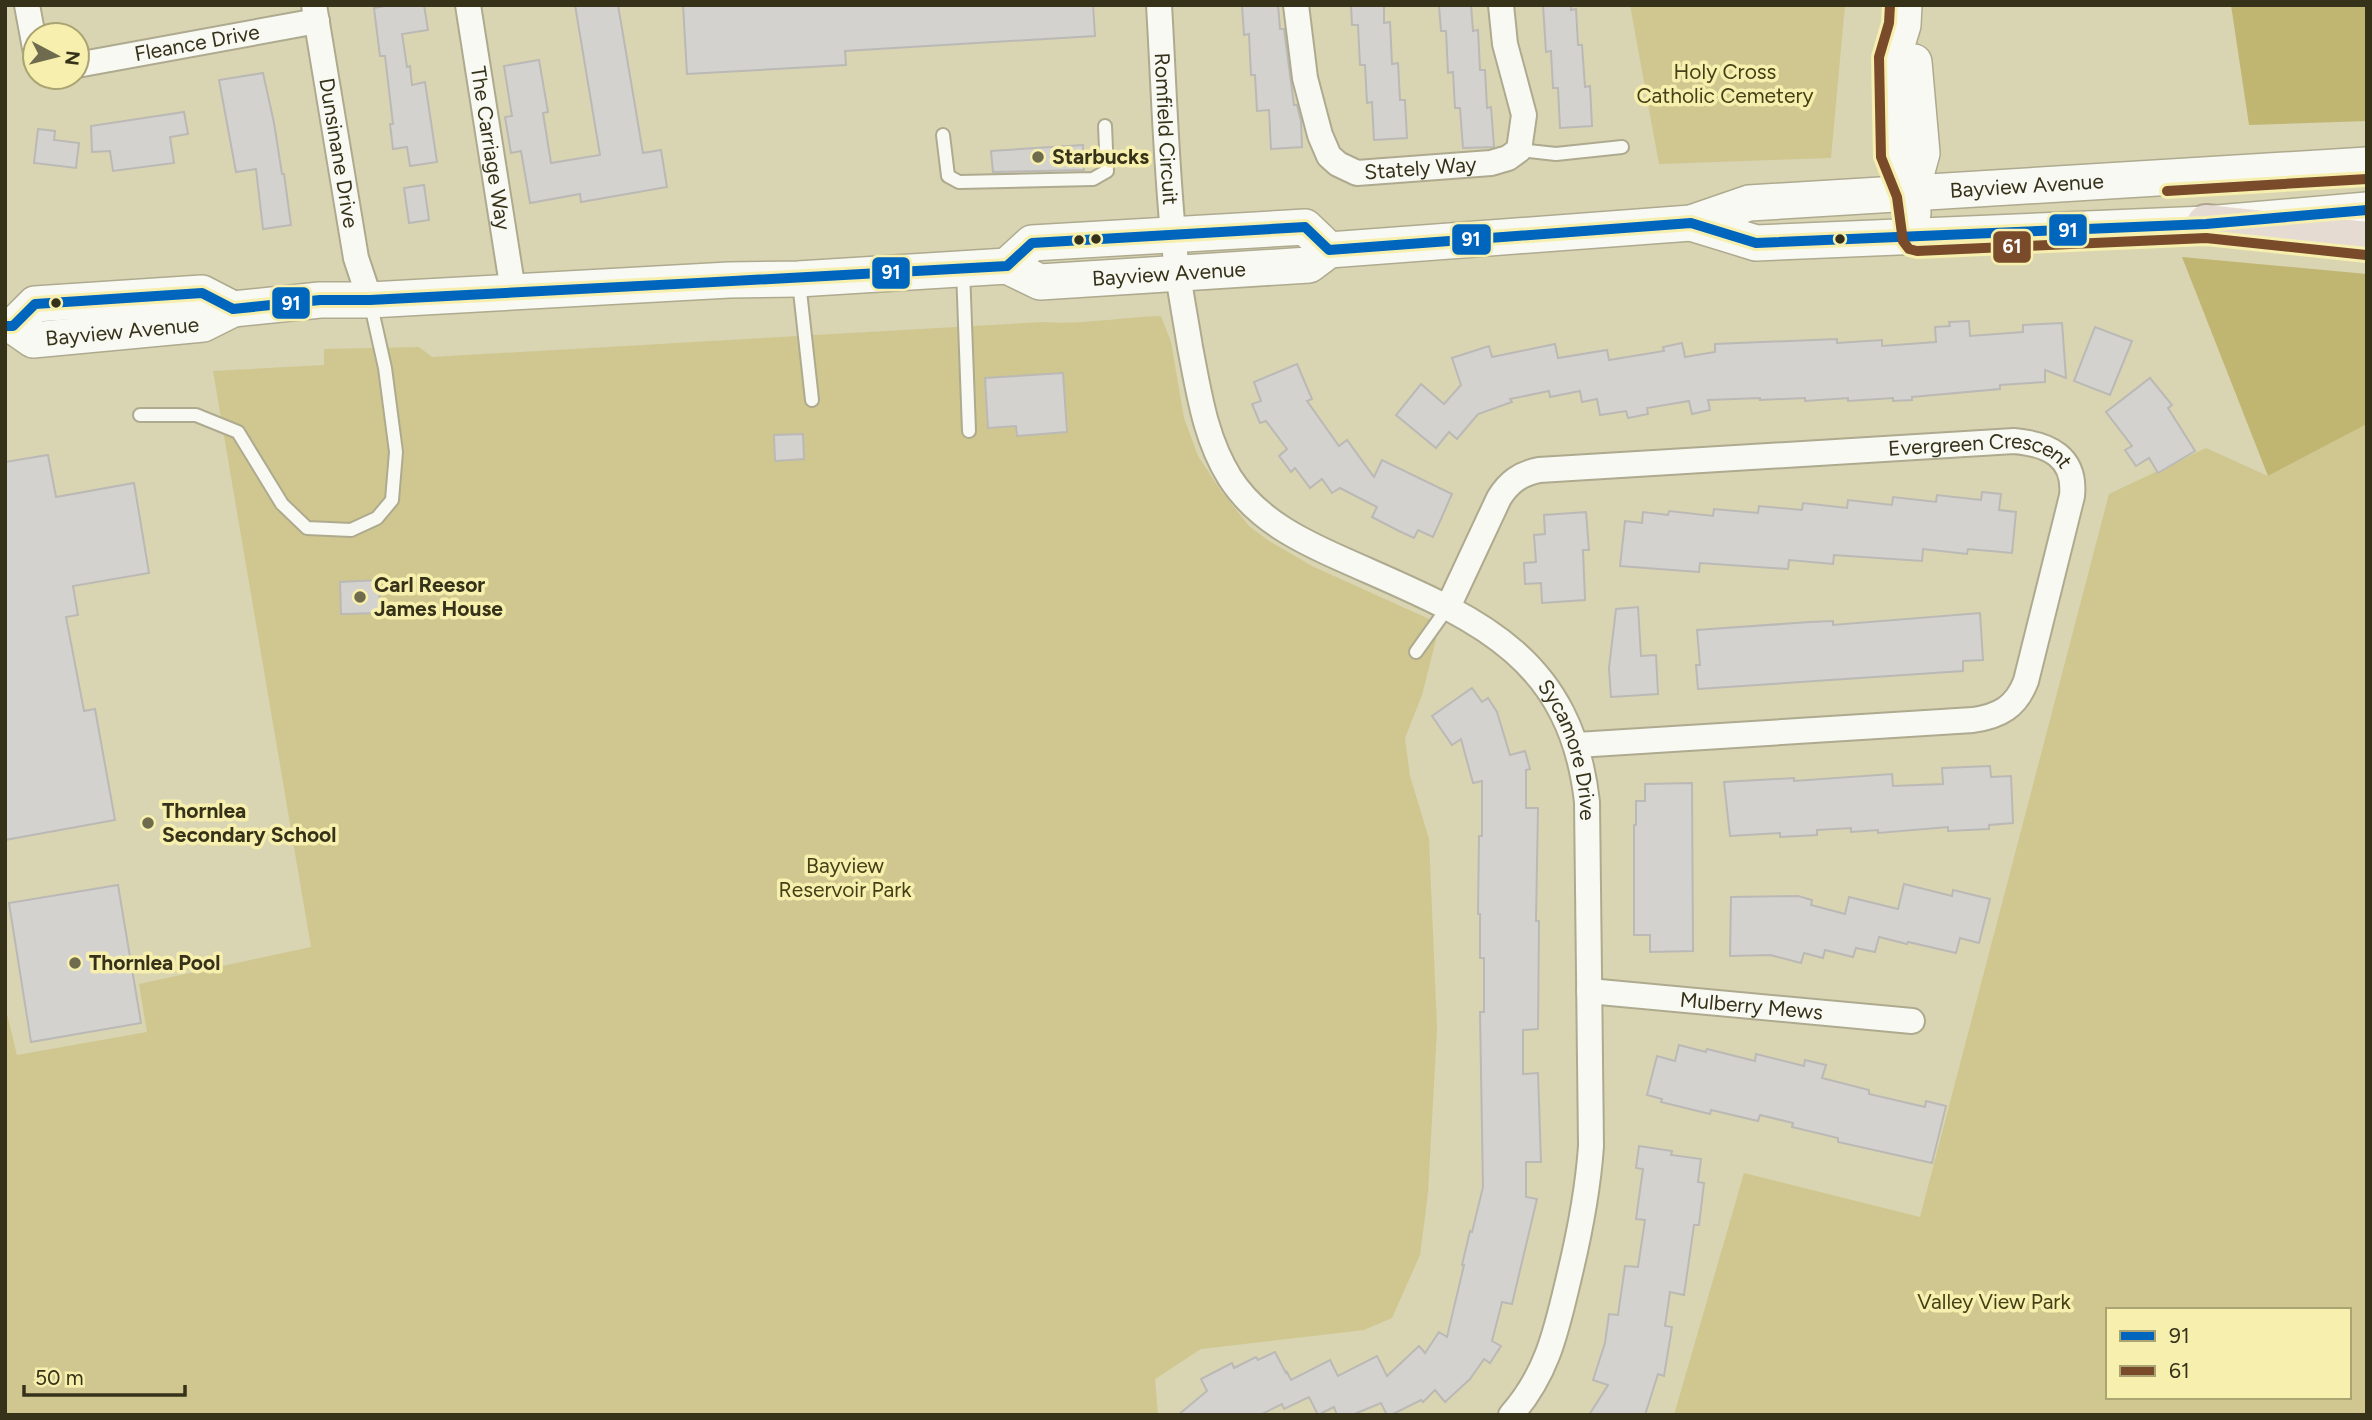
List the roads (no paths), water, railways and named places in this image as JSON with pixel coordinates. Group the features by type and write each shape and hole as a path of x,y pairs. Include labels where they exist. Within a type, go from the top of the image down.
{"highway":[{"path":"2206,224 2367,241"}],"main road":[{"path":"1904,15 1893,58 1895,155 1911,193 1916,237"},
{"name":"Bayview Avenue","path":"9,326 33,340 203,324 233,309 320,300 370,300 729,280 798,279 1007,265 1040,282 1176,254 1309,265 1329,250 1691,223 1749,203 2367,165"},
{"name":"Bayview Avenue","path":"1691,223 1756,243 2206,224 2367,210"}],"street":[{"name":"The Carriage Way","path":"468,5 513,292"},
{"name":"Romfield Circuit","path":"1159,5 1176,254"},
{"name":"Stately Way","path":"1296,5 1305,78 1320,135 1329,156 1338,164 1357,173 1468,166 1508,158 1519,150"},
{"path":"1501,5 1505,44 1524,115 1519,150"},
{"name":"Fleance Drive","path":"91,62 316,13"},
{"name":"Dunsinane Drive","path":"316,13 356,258 370,300"},
{"name":"Sycamore Drive","path":"1176,254 1202,412 1214,449 1231,480 1254,506 1300,540 1448,607 1499,638 1525,662 1547,688 1577,745 1587,802 1591,1146 1583,1218 1555,1337 1548,1358 1527,1396 1511,1415"},
{"name":"Evergreen Crescent","path":"1448,607 1506,487 1527,472 2014,441 2042,446 2066,462 2073,484 2026,681 2020,695 2003,712 1989,718 1973,720 1577,745"},
{"name":"Mulberry Mews","path":"1589,990 1912,1021"}],"lane":[{"path":"943,135 948,176 960,182 1093,179 1107,171 1105,126"},
{"path":"1519,150 1556,154 1622,147"},
{"path":"963,268 969,431"},
{"path":"798,279 812,400"},
{"path":"140,415 196,415 238,432 282,504 307,527 351,530 377,518 391,500 396,452 385,368 370,300"},
{"path":"1416,652 1448,607"}],"place":[{"name":"Starbucks","path":"1038,157"},
{"name":"Carl Reesor James House","path":"360,597"},
{"name":"Thornlea Secondary School","path":"148,823"},
{"name":"Thornlea Pool","path":"75,963"}],"park label":[{"name":"Holy Cross Catholic Cemetery","path":"1725,84"},
{"name":"Bayview Reservoir Park","path":"845,878"},
{"name":"Valley View Park","path":"1994,1302"}]}
